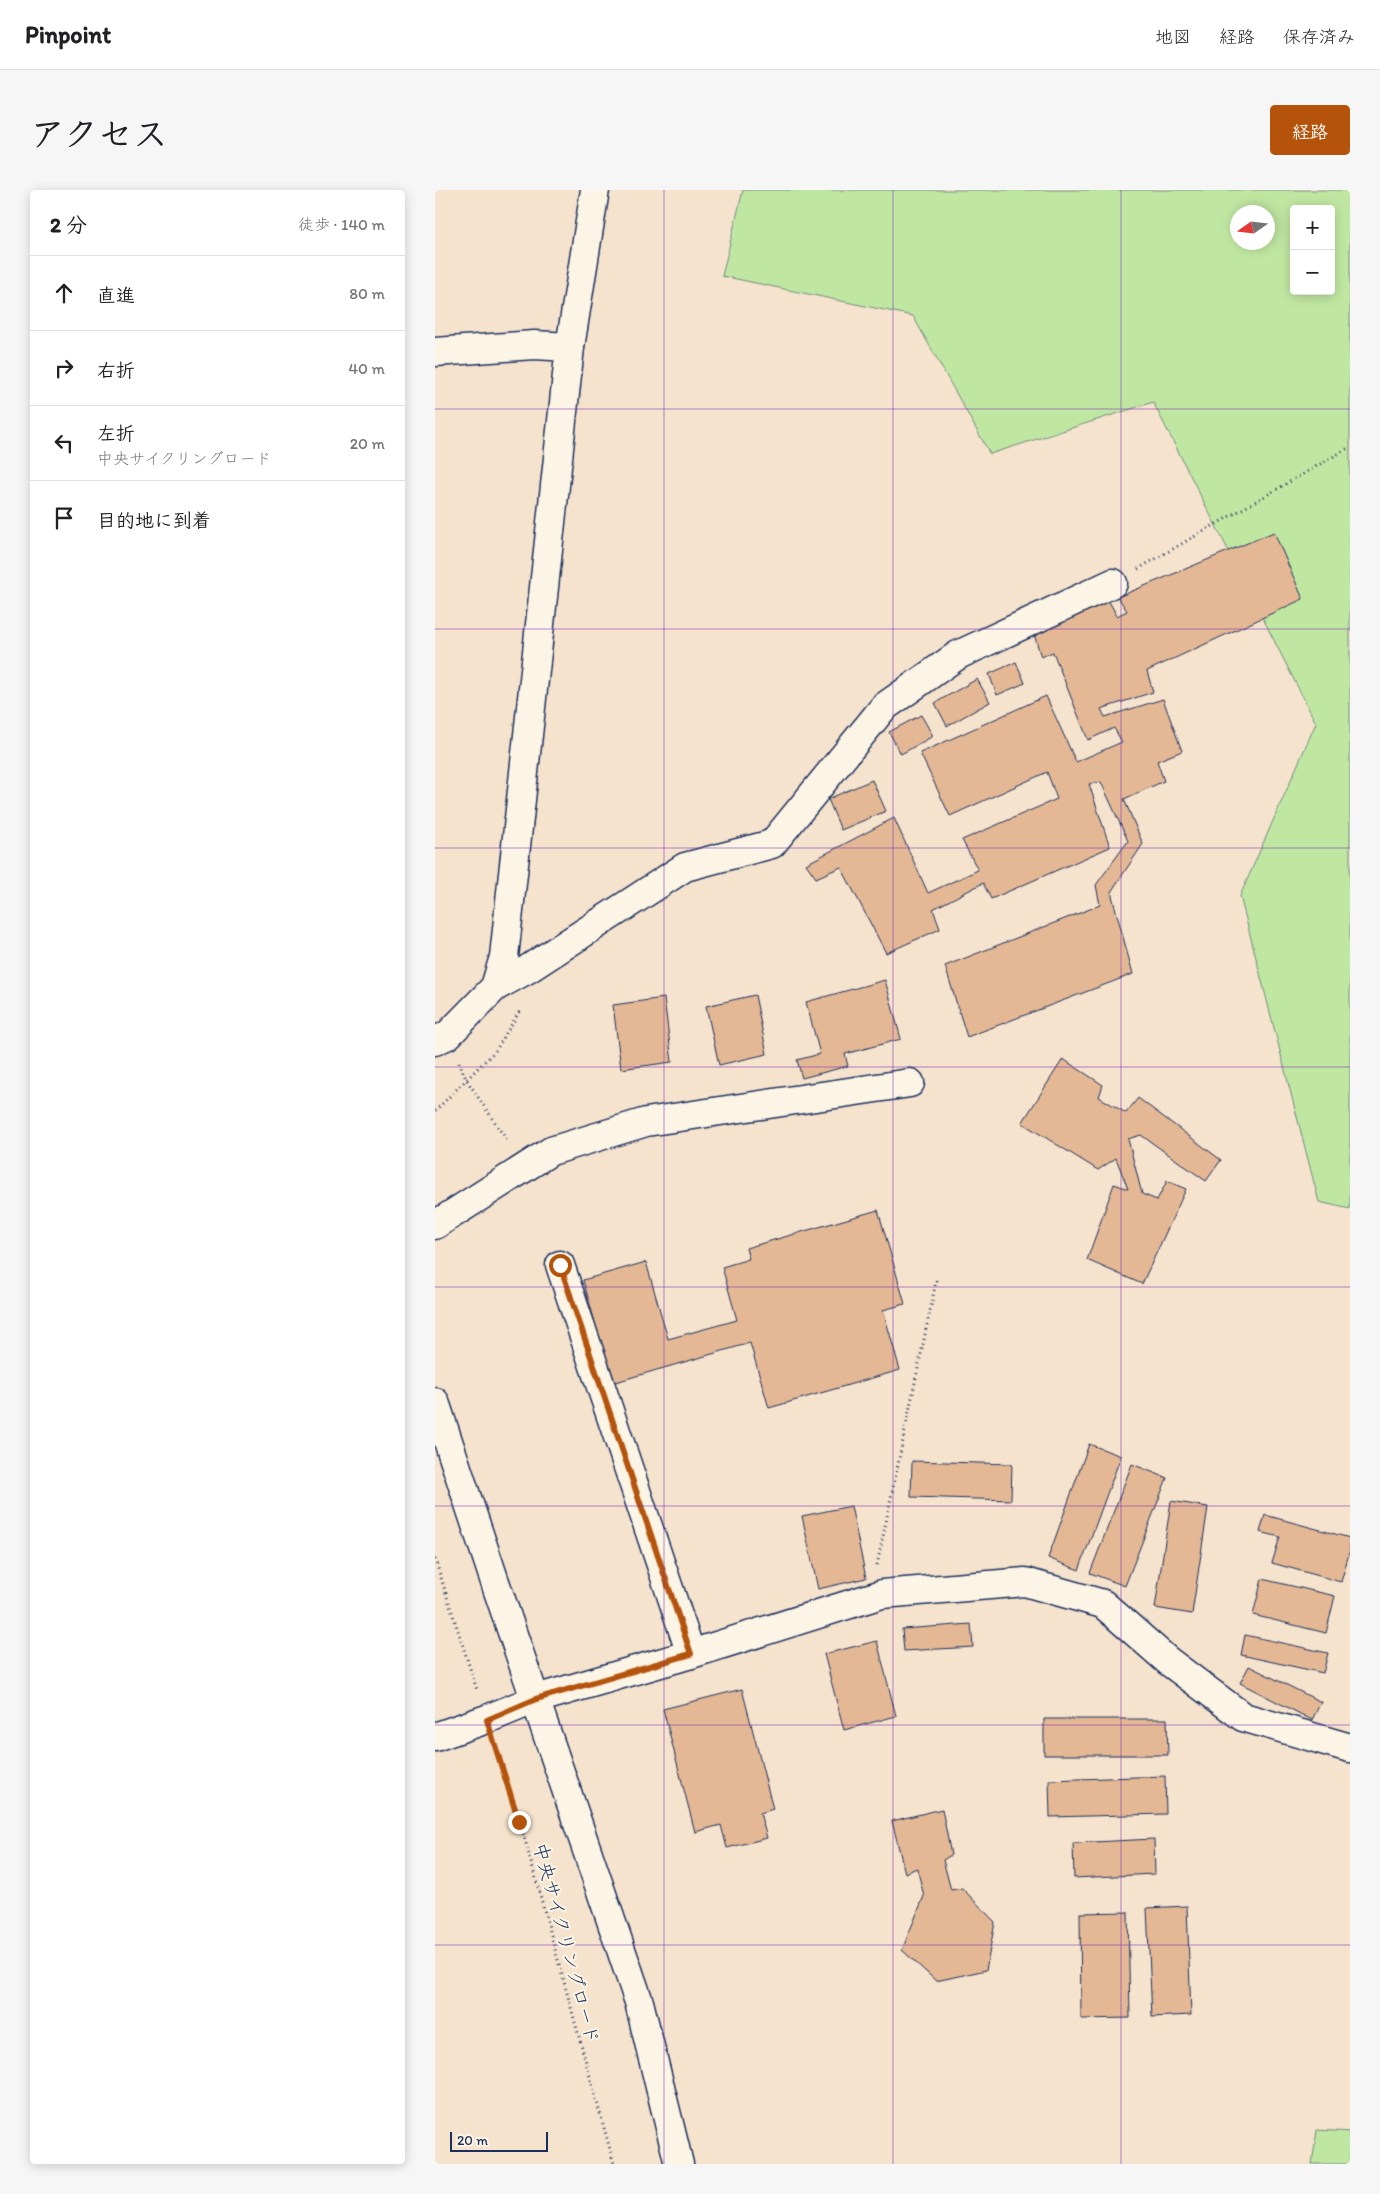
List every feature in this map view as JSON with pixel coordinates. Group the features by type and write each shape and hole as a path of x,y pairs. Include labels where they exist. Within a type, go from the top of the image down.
{"street":[{"path":"495,987 504,958 570,347 595,190"},
{"path":"435,352 534,345 570,347"},
{"path":"441,1038 495,987 528,969 685,867 772,844 884,707 958,655 1113,584"},
{"path":"435,1225 551,1151 646,1122 910,1082"},
{"path":"560,1265 691,1654"},
{"path":"435,1402 639,2002 679,2164"},
{"path":"435,1737 487,1720 536,1699 691,1654 883,1594 1025,1582 1103,1604 1168,1661 1243,1717 1350,1748"}],"path":[{"path":"1113,584 1350,447"},
{"path":"441,1038 525,1168"},
{"path":"435,1111 466,1079"},
{"path":"871,1598 937,1276"},
{"name":"中央サイクリングロード","path":"435,1559 519,1822 613,2164"}],"green space":[{"path":"743,190 1350,190 1350,1209 1319,1202 1240,896 1316,723 1153,402 990,454 913,316 722,276"},
{"path":"1317,2130 1350,2132 1350,2164 1312,2164"}],"building":[{"path":"1274,532 1303,599 1147,671 1153,692 1101,709 1105,717 1163,699 1182,751 1157,761 1164,781 1124,799 1143,844 1111,892 1133,974 967,1037 945,966 1100,905 1096,885 1128,841 1101,782 1089,784 1110,847 991,899 983,883 933,909 940,929 886,953 841,867 816,878 806,864 894,818 928,893 978,870 962,840 1057,799 1047,772 950,816 920,753 1046,696 1076,762 1122,742 1114,728 1088,740 1053,652 1041,657 1031,624 1105,594 1117,616 1127,611 1118,597"},
{"path":"1016,662 1025,683 997,695 989,674"},
{"path":"977,679 990,702 947,726 935,703"},
{"path":"921,715 933,736 901,754 889,732"},
{"path":"872,780 886,811 841,830 828,799"},
{"path":"885,980 901,1039 845,1054 848,1066 802,1078 797,1060 820,1054 806,1002"},
{"path":"755,995 767,1054 719,1065 706,1006"},
{"path":"664,998 672,1062 621,1069 613,1005"},
{"path":"1063,1059 1103,1085 1099,1097 1126,1113 1138,1098 1221,1160 1206,1181 1141,1135 1128,1139 1142,1194 1157,1200 1167,1181 1186,1189 1142,1284 1087,1260 1114,1184 1128,1189 1116,1158 1098,1170 1022,1123"},
{"path":"878,1210 905,1304 883,1310 900,1370 769,1408 750,1343 612,1383 583,1280 646,1262 668,1339 737,1320 722,1267 749,1259 746,1248"},
{"path":"1089,1444 1121,1456 1079,1570 1048,1558"},
{"path":"912,1461 1012,1464 1011,1500 911,1497"},
{"path":"1132,1464 1167,1478 1125,1586 1090,1573"},
{"path":"1171,1501 1208,1507 1192,1614 1155,1608"},
{"path":"851,1506 866,1578 818,1589 802,1516"},
{"path":"1265,1515 1350,1538 1350,1550 1341,1582 1272,1563 1280,1537 1260,1532"},
{"path":"1262,1579 1335,1596 1326,1633 1253,1615"},
{"path":"971,1624 973,1647 904,1651 902,1629"},
{"path":"1245,1635 1328,1653 1323,1673 1241,1655"},
{"path":"877,1641 896,1716 844,1730 824,1654"},
{"path":"1249,1666 1321,1702 1312,1720 1240,1683"},
{"path":"742,1689 773,1809 760,1813 767,1838 727,1848 721,1825 695,1832 663,1709"},
{"path":"1044,1719 1167,1719 1168,1755 1044,1755"},
{"path":"1165,1776 1166,1814 1050,1817 1049,1780"},
{"path":"942,1809 951,1855 943,1860 951,1890 962,1888 995,1922 986,1970 936,1981 902,1950 924,1896 917,1868 905,1873 892,1821"},
{"path":"1154,1839 1155,1874 1074,1878 1073,1843"},
{"path":"1187,1906 1191,2015 1152,2017 1147,1908"},
{"path":"1128,1912 1130,2018 1081,2019 1080,1913"}],"route":[{"path":"519,1822 487,1720 536,1699 691,1654 560,1265"}]}
